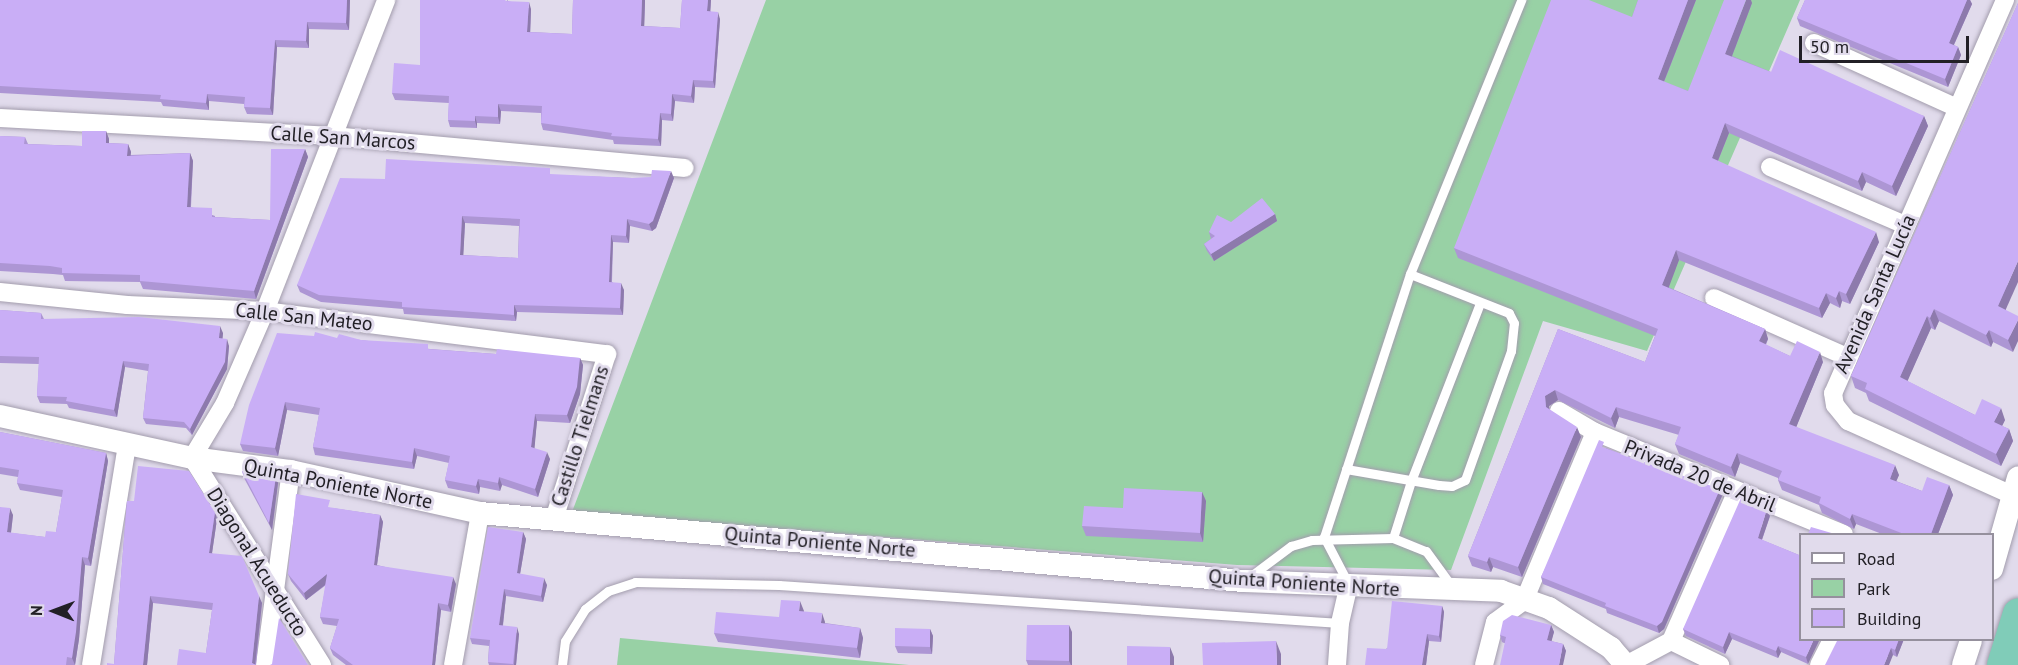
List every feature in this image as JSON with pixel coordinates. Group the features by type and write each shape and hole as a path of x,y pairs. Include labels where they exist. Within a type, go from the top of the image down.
{"highway":[{"path":"2002,665 2018,613"}],"street":[{"path":"192,458 225,403 265,311 386,0"},
{"name":"Avenida Santa Lucía","path":"2005,0 1833,393 1843,418 2015,487"},
{"path":"1814,43 1956,108"},
{"name":"Calle San Marcos","path":"0,118 333,136 685,168"},
{"path":"1770,167 1905,225"},
{"name":"Calle San Mateo","path":"0,292 127,304 265,311 607,354"},
{"path":"1714,298 1847,357"},
{"name":"Castillo Tielmans","path":"554,519 607,354"},
{"name":"Privada 20 de Abril","path":"1558,411 1595,432 1842,533"},
{"name":"Quinta Poniente Norte","path":"0,416 192,458 291,471 480,513 1244,581 1501,591 1549,608 1611,648 1626,665"},
{"path":"1484,665 1495,622 1524,601 1595,432"},
{"path":"91,665 127,444"},
{"name":"Diagonal Acueducto","path":"192,458 322,665"},
{"path":"265,665 291,471"},
{"path":"1994,562 2015,487"},
{"path":"1626,665 1671,641 1737,491"},
{"path":"453,665 480,513"},
{"path":"1337,665 1340,623 1349,585"},
{"path":"1671,641 1720,665"},
{"path":"1819,665 1831,641"},
{"path":"1963,665 1970,641"}],"lane":[{"path":"1349,585 1324,537 1410,274 1521,0"},
{"path":"1346,469 1452,486 1465,480 1511,351 1514,323 1509,314 1410,274"},
{"path":"1393,538 1411,481 1480,303"},
{"path":"1244,581 1291,546 1324,537 1393,538 1426,551 1454,590"},
{"path":"562,665 565,641 585,609 608,591 635,582 779,585 1340,623"}],"green space":[{"path":"766,0 1800,0 1647,351 1543,321 1451,570 1237,565 572,512"},
{"path":"620,638 909,665 617,665"}],"building":[{"path":"0,0 347,0 346,23 307,22 306,41 275,40 270,108 244,107 245,97 207,94 206,103 160,99 161,95 0,86"},
{"path":"420,0 529,2 527,32 572,34 573,0 642,0 641,26 680,28 682,0 708,0 707,11 718,12 713,81 693,80 691,96 672,94 671,114 660,113 658,139 611,136 612,133 541,123 542,106 498,104 498,117 475,116 475,121 448,120 449,96 392,93 394,63 420,65"},
{"path":"1551,0 1589,0 1632,17 1638,0 1688,0 1658,79 1688,91 1724,0 1746,0 1725,54 1771,72 1780,50 1924,116 1892,186 1862,172 1858,181 1725,123 1712,158 1876,232 1846,294 1839,291 1836,298 1826,293 1819,308 1676,250 1662,285 1765,329 1759,341 1790,356 1797,341 1820,352 1789,424 1895,465 1890,479 1922,491 1927,477 1949,485 1931,533 1901,533 1852,514 1850,519 1819,503 1821,497 1778,480 1782,471 1737,453 1731,467 1675,444 1681,427 1616,407 1611,418 1555,390 1545,396 1546,407 1577,427 1518,567 1489,557 1487,562 1468,556 1558,329 1645,362 1658,329 1454,248"},
{"path":"1805,0 1967,0 1949,43 1958,47 1945,79 1797,18"},
{"path":"2018,3 2018,261 1998,306 2018,316 2018,320 2008,340 1989,330 1986,335 1934,309 1930,318 1927,316 1900,377 1975,415 1982,399 2001,408 1994,422 2009,429 1996,454 1865,389 1867,383 1851,376"},
{"path":"82,131 106,131 106,143 128,144 127,156 190,153 187,207 212,208 212,217 270,220 271,149 305,149 254,291 140,281 140,275 62,273 62,268 50,266 0,263 0,136 25,137 24,144 82,146"},
{"path":"386,159 550,168 550,174 632,178 651,177 652,170 671,171 653,221 649,224 627,219 626,236 611,235 609,282 621,283 620,308 514,305 514,315 402,307 402,302 319,295 297,285 340,178 385,179","holes":["462,216 520,219 518,258 460,255"]},
{"path":"1262,198 1275,214 1211,254 1204,244 1215,236 1209,232 1217,215 1231,222"},
{"path":"0,310 41,313 41,319 139,317 220,326 219,338 227,339 225,362 190,429 184,422 143,418 149,364 123,361 114,410 66,401 67,397 37,396 39,357 0,356"},
{"path":"315,332 337,338 339,334 361,340 428,344 428,349 496,354 497,349 580,358 577,387 567,415 535,414 531,447 547,452 535,489 499,477 498,483 478,479 476,486 445,480 450,456 414,448 412,462 313,447 320,408 285,402 275,448 240,444 249,405 277,333 314,336"},
{"path":"0,432 106,453 88,558 82,557 72,658 67,657 66,665 0,665 0,507 10,508 7,532 45,537 46,531 56,532 63,490 17,483 19,470 0,467"},
{"path":"1599,440 1604,442 1602,447 1720,489 1662,622 1657,626 1605,606 1606,603 1541,577"},
{"path":"138,466 189,471 215,512 209,553 242,556 259,596 252,663 256,665 177,665 179,649 206,653 213,603 150,596 143,665 107,665 107,663 114,664 127,501 134,501"},
{"path":"242,471 276,476 269,523"},
{"path":"1124,488 1202,492 1200,533 1082,526 1084,506 1123,508"},
{"path":"296,494 330,500 328,507 380,515 374,565 453,577 448,605 438,603 432,665 353,665 330,648 339,619 320,617 327,574 304,593 288,574"},
{"path":"1741,498 1767,509 1758,538 1799,555 1799,641 1813,641 1806,657 1778,646 1776,651 1729,632 1723,647 1683,629"},
{"path":"488,527 523,532 517,573 544,578 541,596 504,589 499,625 517,627 513,664 488,662 490,640 470,638"},
{"path":"1811,527 1832,533 1808,533"},
{"path":"781,600 800,601 799,611 822,613 821,623 860,628 857,648 714,633 716,612 779,617"},
{"path":"1392,601 1442,606 1439,636 1427,634 1422,665 1365,665 1367,648 1387,649"},
{"path":"1512,615 1551,625 1547,640 1563,644 1559,665 1500,665 1506,637 1500,635 1503,621"},
{"path":"279,618 308,665 270,665"},
{"path":"1027,625 1069,625 1069,661 1026,660"},
{"path":"895,628 930,629 930,647 895,646"},
{"path":"1276,641 1277,665 1203,665 1202,643"},
{"path":"1837,641 1898,641 1895,650 1891,648 1884,665 1825,665"},
{"path":"1127,646 1170,647 1170,665 1127,665"}]}
